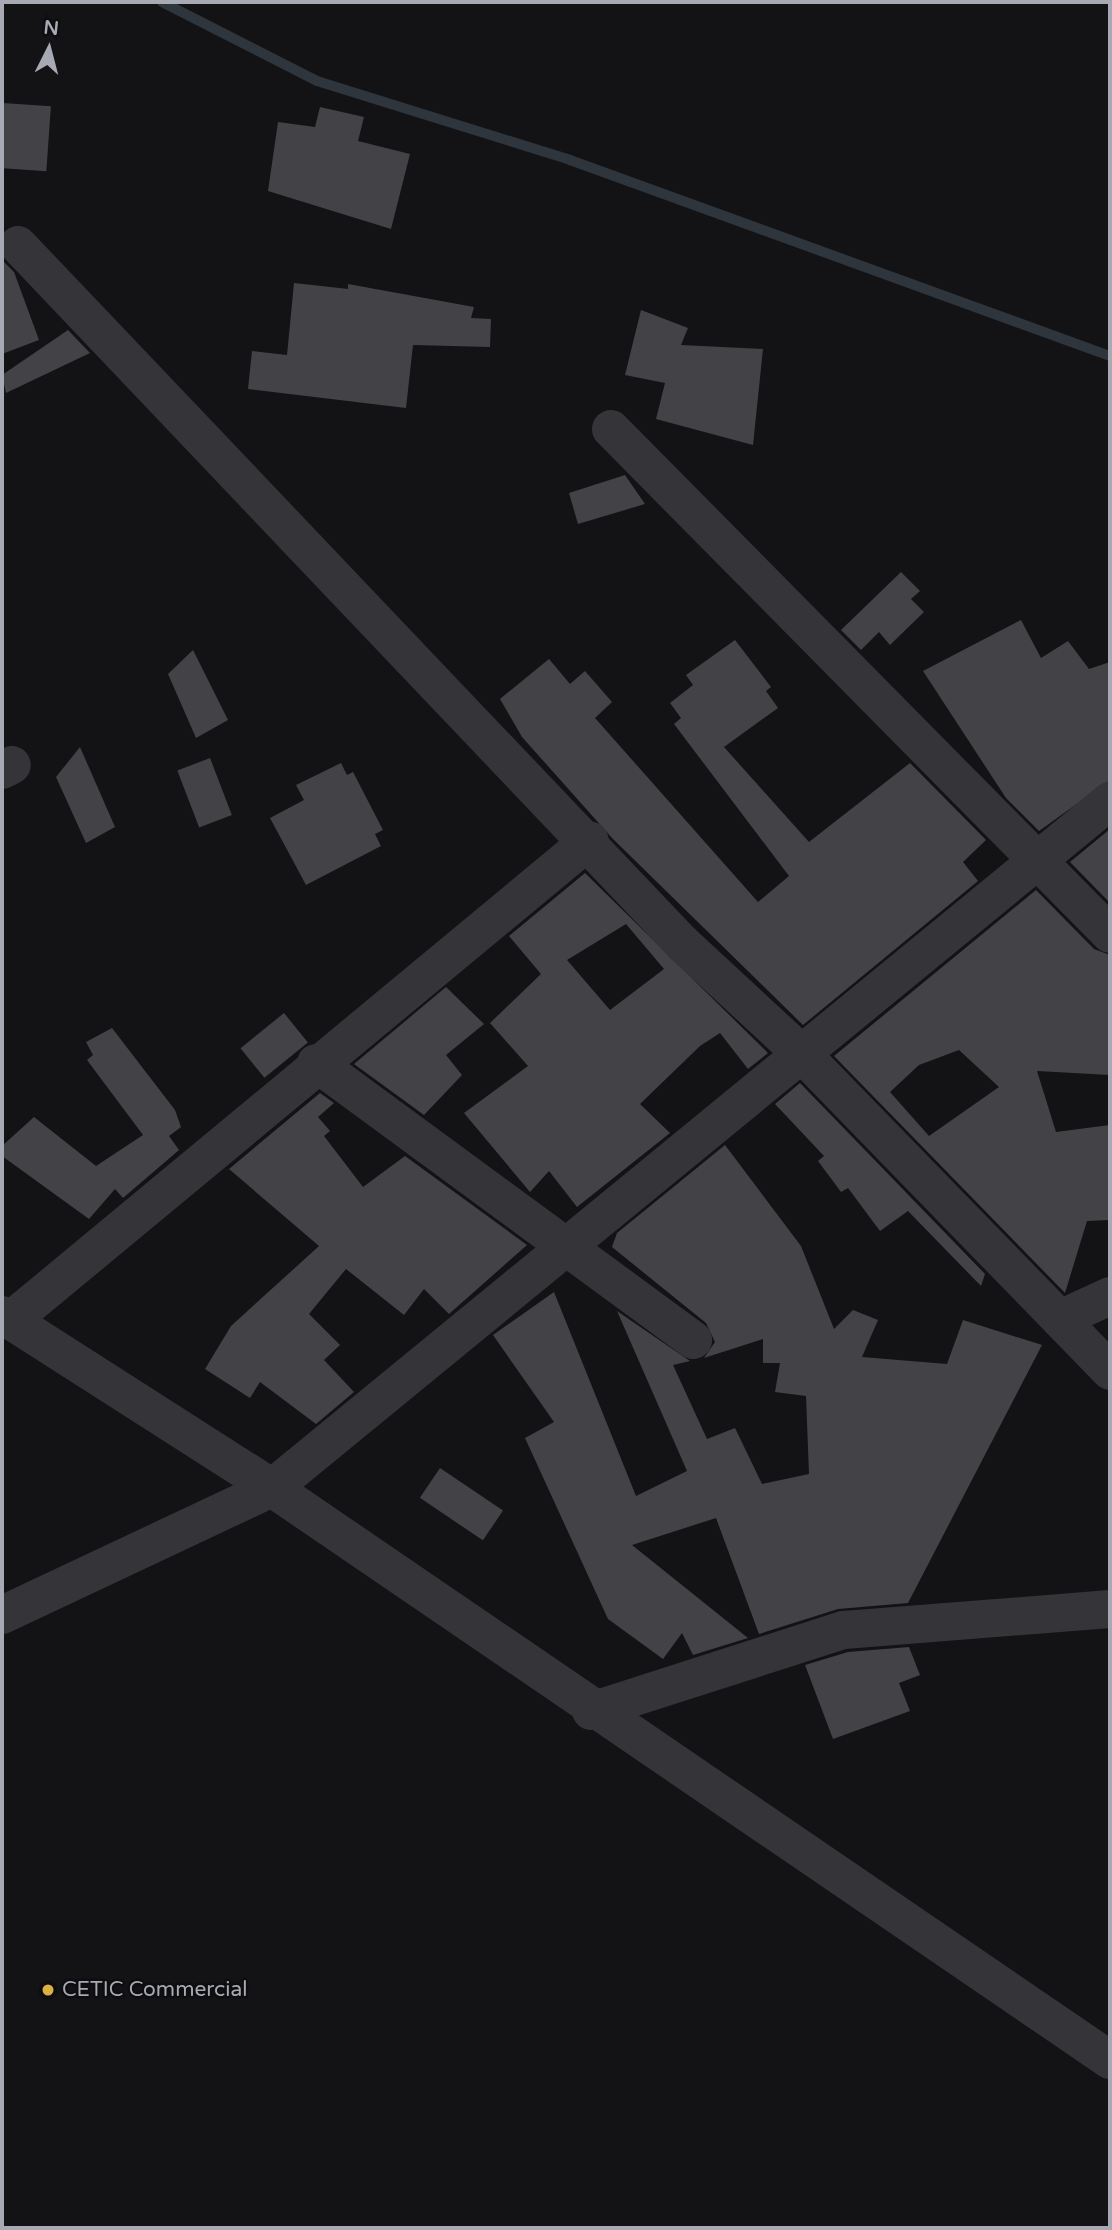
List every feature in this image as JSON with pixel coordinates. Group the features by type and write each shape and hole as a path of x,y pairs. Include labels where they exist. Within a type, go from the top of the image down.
{"street":[{"path":"18,245 590,840 682,943 804,1056 1110,1371"},
{"path":"611,429 1110,934"},
{"path":"2,1615 272,1488 804,1056 1110,802"},
{"path":"590,840 6,1318 272,1488 592,1711 1110,2060"},
{"path":"316,1063 693,1340"},
{"path":"1060,1319 1110,1296"},
{"path":"592,1711 822,1635 1110,1609"}],"building":[{"path":"3,103 51,106 46,171 2,168"},
{"path":"320,107 364,117 358,141 410,154 391,229 268,191 278,122 315,127"},
{"path":"2,260 14,272 39,340 2,354"},
{"path":"294,283 348,289 348,284 474,307 471,318 491,319 490,347 413,345 406,408 248,389 252,351 287,355"},
{"path":"641,310 688,328 681,345 763,349 753,445 656,419 665,383 625,375"},
{"path":"68,330 90,353 6,393 2,375"},
{"path":"625,475 645,504 578,524 569,493"},
{"path":"901,572 920,591 911,599 924,612 890,645 879,632 861,650 841,630"},
{"path":"1021,620 1041,658 1068,641 1089,669 1110,662 1110,780 1039,831 1006,798 923,671"},
{"path":"735,640 771,687 766,691 778,708 724,747 809,842 910,763 986,840 963,862 978,881 803,1025 613,839 522,737 500,699 549,659 570,684 585,671 612,702 595,718 758,902 789,876 674,724 681,718 670,703 693,685 686,675"},
{"path":"193,650 228,720 196,738 168,674"},
{"path":"80,747 115,827 86,843 56,777"},
{"path":"210,758 232,815 199,827 177,771"},
{"path":"341,763 347,775 353,772 383,830 375,834 381,846 306,885 270,818 304,800 296,785"},
{"path":"1110,829 1110,903 1070,862"},
{"path":"585,873 768,1053 748,1069 720,1033 700,1046 640,1104 670,1133 577,1207 549,1171 530,1192 464,1113 528,1066 490,1023 541,974 509,936","holes":["626,924 664,969 610,1010 567,960"]},
{"path":"1036,890 1094,949 1110,955 1110,1075 1037,1071 1056,1132 1110,1125 1110,1220 1087,1221 1065,1293 834,1056","holes":["959,1050 999,1087 929,1136 890,1092 919,1065"]},
{"path":"446,987 484,1024 446,1055 462,1075 424,1115 354,1064"},
{"path":"284,1013 308,1043 264,1078 240,1048"},
{"path":"112,1028 175,1110 181,1127 169,1136 179,1150 123,1198 115,1189 89,1219 2,1156 2,1146 34,1117 96,1166 143,1135 87,1060 93,1055 86,1042"},
{"path":"800,1083 985,1274 981,1286 908,1211 880,1231 848,1188 841,1192 818,1161 824,1156 775,1104"},
{"path":"320,1093 334,1103 318,1117 330,1131 324,1136 363,1187 405,1156 527,1245 449,1314 424,1289 404,1315 346,1269 309,1314 340,1345 324,1360 354,1392 316,1424 260,1382 250,1398 205,1369 231,1326 319,1246 229,1169"},
{"path":"725,1145 801,1246 834,1329 853,1310 878,1320 862,1357 947,1364 963,1320 1042,1345 908,1603 838,1609 759,1634 716,1518 632,1545 748,1638 693,1655 682,1633 663,1659 608,1619 525,1438 554,1422 493,1335 554,1292 636,1496 687,1471 617,1311 690,1361 673,1365 707,1439 735,1428 762,1484 809,1474 806,1396 775,1392 780,1363 763,1363 763,1339 704,1358 715,1342 706,1323 612,1247 617,1233"},
{"path":"440,1468 503,1510 483,1540 420,1498"},
{"path":"909,1647 920,1675 899,1683 910,1711 833,1739 805,1665 848,1652"}],"waterway":[{"path":"162,2 317,81 570,160 1110,356"}],"place":[{"name":"CETIC Commercial","path":"48,1990"}]}
